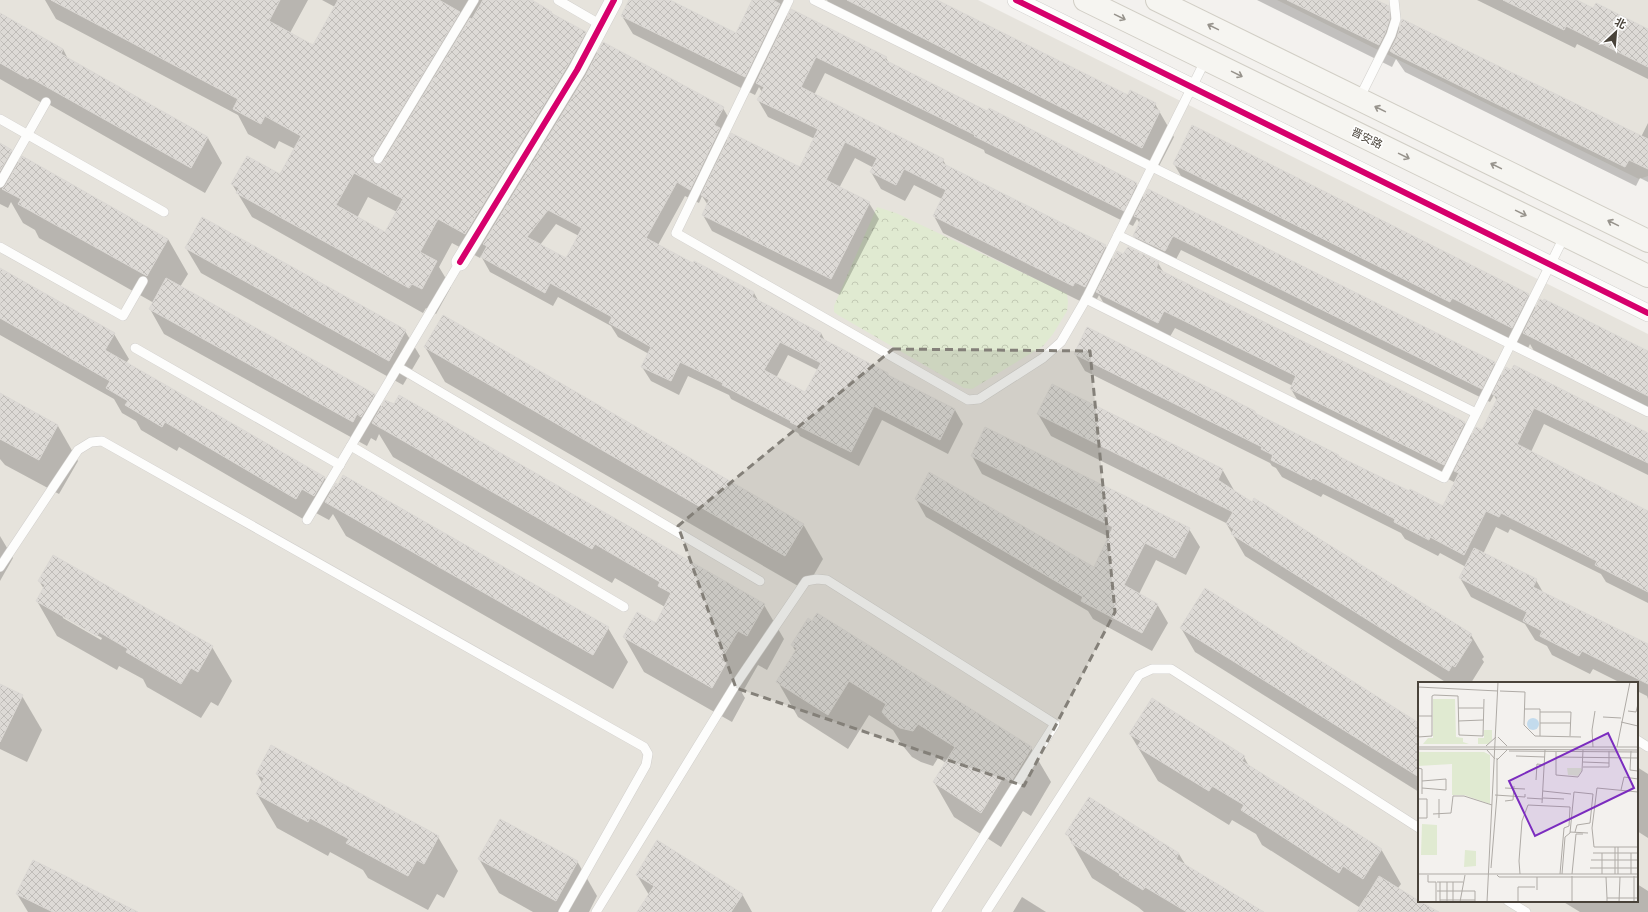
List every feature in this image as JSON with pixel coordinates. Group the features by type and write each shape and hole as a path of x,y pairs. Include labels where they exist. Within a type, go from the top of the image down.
{"main road":[{"name":"晋安路","path":"1085,0 1648,276"},
{"path":"1157,0 1648,241"}],"street":[{"path":"460,262 577,70 614,0"},
{"path":"1016,0 1648,313"}],"lane":[{"path":"378,159 474,0"},
{"path":"558,0 601,25"},
{"path":"789,0 676,233 968,400 979,399 1043,358 1061,342 1086,299 1206,59"},
{"path":"814,0 1648,412"},
{"path":"1359,99 1391,35 1396,19 1394,0"},
{"path":"0,183 46,102"},
{"path":"0,119 164,212"},
{"path":"1118,235 1476,413"},
{"path":"1086,299 1444,478 1565,235"},
{"path":"0,247 123,316 143,281"},
{"path":"307,520 460,262"},
{"path":"135,348 340,465"},
{"path":"398,367 760,581"},
{"path":"0,567 78,450 90,442 102,441 644,747 648,754 646,765 563,912"},
{"path":"351,446 624,607"},
{"path":"596,912 736,684 806,581 817,578 827,580 1055,724 936,912"},
{"path":"986,912 1139,676 1152,669 1171,670 1418,827"},
{"path":"1638,741 1648,747"},
{"path":"1510,902 1526,912"}],"highlighted area":[{"path":"893,349 1090,351 1115,612 1024,786 736,688 678,526"}],"shaded area":[{"path":"0,0 978,0 1648,334 1648,912 0,912"},
{"path":"1277,0 1648,0 1648,176 1639,179"}],"green space":[{"path":"877,207 896,213 1067,294 1067,311 1053,334 1043,346 972,389 964,388 838,315 834,312 834,306"}],"building":[{"path":"51,0 280,0 269,21 313,45 338,0 439,0 460,12 373,156 373,162 378,165 383,162 470,18 472,19 483,0 532,0 552,12 551,13 586,32 568,65 465,234 438,219 420,252 437,261 422,289 412,284 409,288 236,193 239,188 231,184 247,156 280,174 301,136 265,116 261,124 233,109 238,99","holes":["354,173 403,199 385,232 336,205"]},
{"path":"629,0 670,0 736,33 752,0 773,0 780,4 745,77 621,16"},
{"path":"847,0 937,0 1128,95 1130,90 1156,103 1153,108 1160,111 1142,148"},
{"path":"1287,0 1376,0 1389,6 1390,18 1379,45"},
{"path":"1503,0 1577,0 1593,8 1596,3 1648,29 1648,67 1566,26 1564,30"},
{"path":"791,9 887,57 885,60 987,111 989,108 1137,183 1124,211 974,136 975,135 816,57 801,87 944,159 942,163 1106,245 1085,287 1075,282 1073,286 933,216 946,190 904,169 896,185 870,172 877,158 845,142 826,180 870,202 831,279 702,215 709,200 701,195 731,133 800,167 818,129 757,100 764,87 756,83"},
{"path":"0,13 63,49 61,54 208,137 191,168 29,77 28,79 0,63"},
{"path":"1402,19 1648,139 1648,169 1629,160 1625,167 1393,53 1390,51 1397,37"},
{"path":"603,42 724,107 714,125 720,128 690,190 677,182 646,238 693,263 694,261 754,292 752,297 821,333 819,337 888,373 888,375 955,409 940,440 874,406 851,452 790,422 791,421 722,385 723,383 680,362 671,381 641,367 651,347 609,323 612,317 550,283 545,293 481,257 487,246 483,244 586,75","holes":["548,210 582,228 566,258 527,237","780,342 821,363 805,392 764,370"]},
{"path":"1192,125 1529,294 1512,328 1452,298 1450,302 1173,164"},
{"path":"0,143 12,150 0,171"},
{"path":"22,156 168,239 147,276 18,204 21,199 2,189"},
{"path":"1148,189 1495,362 1482,389 1173,236 1165,251 1133,236 1141,219 1134,216"},
{"path":"202,217 406,330 389,361 185,248"},
{"path":"1128,247 1159,262 1156,268 1465,422 1444,465 1290,389 1296,376 1164,311 1158,323 1096,292 1117,251 1123,254"},
{"path":"0,268 115,333 105,350 325,477 314,496 302,489 296,499 165,422 162,427 125,405 128,401 106,388 110,381 0,318"},
{"path":"166,278 375,394 361,417 357,414 353,422 149,309"},
{"path":"1540,299 1543,301 1544,299 1648,351 1648,396 1523,333"},
{"path":"443,315 804,524 785,556 424,347"},
{"path":"1087,327 1255,411 1255,413 1339,455 1338,456 1443,506 1459,473 1454,471 1476,427 1482,430 1498,397 1492,394 1506,367 1511,370 1514,365 1648,433 1648,463 1534,408 1517,444 1648,511 1648,592 1595,565 1597,561 1501,513 1499,517 1486,511 1464,555 1430,537 1429,540 1394,522 1395,519 1313,478 1311,480 1271,460 1273,455 1261,449 1262,447 1074,354"},
{"path":"1052,384 1223,469 1218,480 1252,502 1254,498 1472,634 1469,638 1472,640 1455,667 1452,665 1449,671 1231,534 1234,529 1226,524 1233,512 1037,414"},
{"path":"0,393 58,425 39,460 0,439"},
{"path":"399,395 765,604 747,636 738,631 721,660 726,663 712,688 623,637 637,612 656,623 671,593 658,586 660,582 595,544 592,549 372,423 385,400 394,404"},
{"path":"985,427 1190,528 1175,558 1145,543 1124,585 1158,604 1142,633 1081,601 1083,597 915,499 929,472 1094,567 1113,527 971,456"},
{"path":"343,475 609,627 593,655 325,502 336,483 338,485"},
{"path":"1474,548 1537,579 1533,587 1648,644 1648,684 1582,651 1579,656 1540,636 1542,631 1523,621 1527,612 1459,578"},
{"path":"53,555 213,646 198,672 191,668 181,684 126,652 128,649 99,632 97,636 36,601 45,585 38,581"},
{"path":"1205,588 1418,722 1418,776 1180,628"},
{"path":"817,613 1032,747 1011,782 1003,777 981,813 933,782 955,747 918,724 913,731 900,728 891,722 882,712 886,704 849,681 828,715 776,682 797,648 791,645 808,618 812,621"},
{"path":"0,684 23,695 0,742"},
{"path":"1152,698 1245,756 1242,761 1382,849 1363,879 1343,866 1339,873 1241,810 1244,805 1212,786 1209,791 1137,747 1141,741 1129,734"},
{"path":"271,745 439,836 424,864 417,860 408,876 346,843 349,839 310,818 308,822 256,794 264,778 256,774"},
{"path":"1089,797 1179,853 1176,859 1264,912 1187,912 1145,887 1143,890 1119,875 1120,874 1071,843 1073,839 1065,834"},
{"path":"500,819 578,861 556,901 478,859"},
{"path":"657,840 743,894 731,912 637,912 654,886 636,875"},
{"path":"33,860 138,912 53,912 16,894"},
{"path":"1379,876 1418,900 1418,902 1421,902 1439,912 1357,912"}],"cycle path":[{"path":"460,262 577,70 614,0"},
{"path":"1016,0 1648,313"}]}
